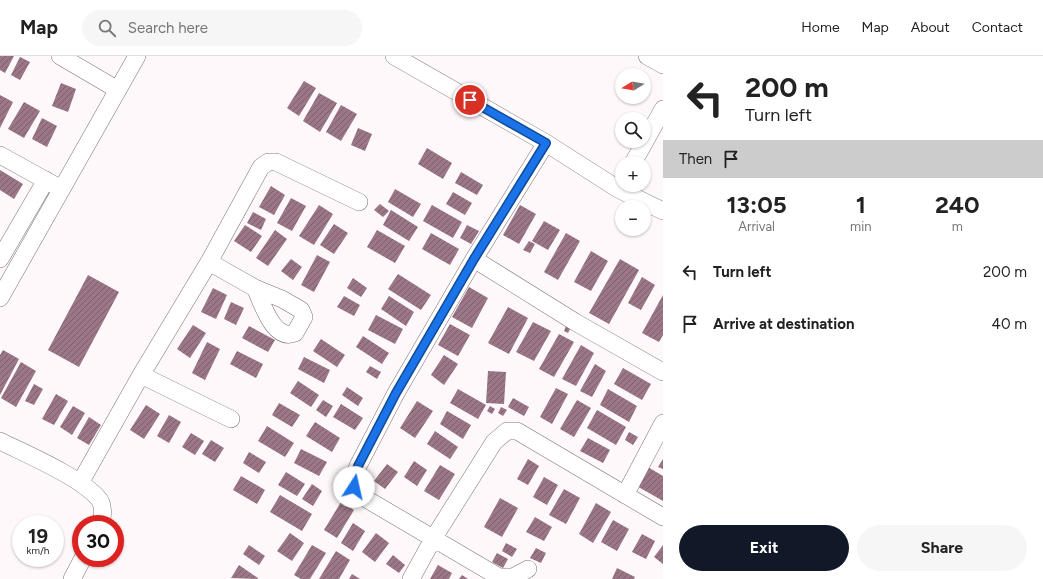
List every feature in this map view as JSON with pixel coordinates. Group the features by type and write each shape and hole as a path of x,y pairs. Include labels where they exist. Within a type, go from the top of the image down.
{"street":[{"path":"60,56 118,90"},
{"path":"0,298 137,56"},
{"path":"394,56 615,183"},
{"path":"647,56 663,65"},
{"path":"637,156 663,109"},
{"path":"528,569 513,578 499,577 359,494 354,487 353,479 396,393 474,259 546,143"},
{"path":"0,155 62,189"},
{"path":"80,483 141,375 209,262 261,166 268,162 276,162 359,202"},
{"path":"0,260 46,180"},
{"path":"630,192 663,211"},
{"path":"474,259 575,322 663,372"},
{"path":"209,262 256,288"},
{"path":"141,375 231,419"},
{"path":"625,495 663,423"},
{"path":"411,579 494,442 498,437 507,431 517,431 663,517"},
{"path":"0,441 80,483 99,498 103,515"},
{"path":"72,579 78,567"}],"building":[{"path":"0,56 14,56 5,73 0,70"},
{"path":"20,57 30,62 20,80 11,75"},
{"path":"304,81 316,88 299,116 287,108"},
{"path":"61,83 76,89 68,112 52,106"},
{"path":"319,93 337,103 320,132 303,121"},
{"path":"0,95 13,102 0,128"},
{"path":"24,102 40,111 24,138 8,129"},
{"path":"341,105 357,114 341,141 326,132"},
{"path":"42,118 57,126 47,147 32,139"},
{"path":"358,128 372,134 365,151 351,145"},
{"path":"427,148 452,163 443,179 418,164"},
{"path":"0,170 23,184 14,199 0,190"},
{"path":"461,172 483,185 477,195 455,183"},
{"path":"271,186 285,195 274,215 259,207"},
{"path":"395,189 421,204 413,217 388,202"},
{"path":"453,192 472,203 465,215 446,204"},
{"path":"291,198 306,206 292,231 277,223"},
{"path":"380,204 389,211 383,217 374,210"},
{"path":"319,205 333,214 314,245 299,236"},
{"path":"432,205 462,222 453,238 423,221"},
{"path":"520,205 536,214 519,244 503,235"},
{"path":"391,210 418,227 409,241 383,225"},
{"path":"253,212 266,219 261,230 247,223"},
{"path":"544,221 560,230 548,250 532,241"},
{"path":"334,224 348,233 334,254 320,245"},
{"path":"245,225 262,236 251,252 234,241"},
{"path":"467,225 479,231 471,244 460,238"},
{"path":"275,230 287,239 268,266 256,258"},
{"path":"377,230 405,246 395,263 367,247"},
{"path":"431,233 459,249 450,265 422,249"},
{"path":"566,233 580,241 558,280 544,272"},
{"path":"529,241 535,244 530,253 523,250"},
{"path":"591,251 608,261 591,291 574,282"},
{"path":"317,255 330,262 314,292 301,285"},
{"path":"291,259 302,267 293,280 281,271"},
{"path":"620,259 639,270 609,324 589,313"},
{"path":"398,274 431,295 421,310 388,289"},
{"path":"88,275 119,292 79,367 48,350"},
{"path":"642,277 655,285 641,310 628,303"},
{"path":"353,278 367,288 361,297 347,288"},
{"path":"469,287 488,298 472,328 452,317"},
{"path":"213,288 227,295 216,319 201,312"},
{"path":"663,295 663,335 659,342 642,333"},
{"path":"344,296 360,305 354,316 337,307"},
{"path":"389,296 414,312 406,326 381,309"},
{"path":"231,302 244,308 236,325 224,319"},
{"path":"508,307 528,318 509,354 488,343"},
{"path":"376,315 403,329 395,344 368,330"},
{"path":"533,322 551,331 534,361 516,352"},
{"path":"450,324 470,335 458,356 438,345"},
{"path":"193,325 206,333 190,358 177,349"},
{"path":"249,326 275,340 268,352 242,338"},
{"path":"566,326 570,329 568,333 564,331"},
{"path":"559,334 574,342 554,377 539,369"},
{"path":"363,336 389,353 382,364 356,347"},
{"path":"321,339 345,355 337,367 313,351"},
{"path":"207,342 220,349 205,380 192,373"},
{"path":"581,345 594,353 576,386 562,379"},
{"path":"3,350 19,359 0,395 0,355"},
{"path":"237,351 263,364 256,378 230,364"},
{"path":"444,355 458,364 444,385 431,375"},
{"path":"304,357 330,370 324,383 298,369"},
{"path":"21,362 36,371 16,407 1,398"},
{"path":"595,364 606,371 592,397 580,391"},
{"path":"370,366 381,372 377,379 366,372"},
{"path":"623,368 651,384 642,400 614,384"},
{"path":"488,371 506,372 504,404 486,403"},
{"path":"298,381 319,395 311,407 290,393"},
{"path":"34,384 43,389 34,405 25,401"},
{"path":"347,387 363,398 358,406 342,395"},
{"path":"556,388 568,394 552,424 540,417"},
{"path":"458,389 486,405 478,419 450,403"},
{"path":"608,389 637,406 629,422 600,405"},
{"path":"56,394 68,401 54,425 42,419"},
{"path":"513,398 529,407 524,416 508,407"},
{"path":"323,400 333,406 326,417 316,410"},
{"path":"577,400 591,408 574,437 560,429"},
{"path":"417,401 433,411 415,438 400,428"},
{"path":"279,403 300,415 292,427 272,415"},
{"path":"341,404 363,418 355,430 333,417"},
{"path":"146,405 160,414 144,439 130,430"},
{"path":"73,406 85,413 72,435 60,427"},
{"path":"490,406 495,409 492,414 487,411"},
{"path":"501,407 507,410 503,416 498,413"},
{"path":"597,410 626,427 616,445 587,428"},
{"path":"447,411 471,425 463,439 440,424"},
{"path":"169,415 181,422 169,443 157,436"},
{"path":"89,417 101,425 89,445 77,438"},
{"path":"315,422 340,438 332,452 306,436"},
{"path":"267,426 294,443 285,457 258,441"},
{"path":"435,431 458,447 450,459 427,444"},
{"path":"629,432 638,437 633,445 625,440"},
{"path":"191,433 204,441 195,455 182,447"},
{"path":"588,438 610,450 603,463 580,451"},
{"path":"211,440 224,448 215,462 202,454"},
{"path":"301,449 327,462 319,476 294,463"},
{"path":"249,452 266,462 259,473 243,463"},
{"path":"528,459 539,466 528,485 517,479"},
{"path":"663,459 663,469 658,467"},
{"path":"414,461 427,470 417,486 404,477"},
{"path":"387,464 398,472 385,489 374,481"},
{"path":"440,465 455,474 439,500 424,491"},
{"path":"646,466 663,476 663,501 635,485"},
{"path":"286,472 305,484 297,496 278,485"},
{"path":"241,476 265,490 257,504 233,490"},
{"path":"544,477 558,485 547,505 533,497"},
{"path":"312,484 322,491 313,506 302,499"},
{"path":"564,489 580,498 566,524 549,515"},
{"path":"280,495 312,514 302,531 270,512"},
{"path":"500,498 518,508 502,537 484,527"},
{"path":"341,502 354,510 337,538 324,530"},
{"path":"596,503 611,512 593,543 579,534"},
{"path":"535,517 552,527 544,541 526,532"},
{"path":"613,520 629,529 617,551 601,542"},
{"path":"353,523 365,531 353,551 341,543"},
{"path":"290,533 304,543 292,561 277,551"},
{"path":"376,533 389,543 375,562 362,552"},
{"path":"642,534 655,541 646,559 632,552"},
{"path":"506,543 517,549 512,557 502,551"},
{"path":"249,545 265,556 259,565 243,554"},
{"path":"312,545 326,553 310,579 301,579 294,575"},
{"path":"663,545 663,564 654,557"},
{"path":"536,548 546,553 541,563 530,558"},
{"path":"336,551 350,560 339,579 319,579"},
{"path":"497,553 508,559 503,568 492,562"},
{"path":"393,555 405,565 399,573 386,564"},
{"path":"239,565 258,578 231,578"},
{"path":"438,565 452,573 449,579 430,579"},
{"path":"617,568 635,577 634,579 612,579"},
{"path":"352,574 360,579 349,579"},
{"path":"462,575 468,579 459,579"}],"route":[{"path":"354,487 353,479 358,466 396,393 474,259 546,143 470,100"}]}
